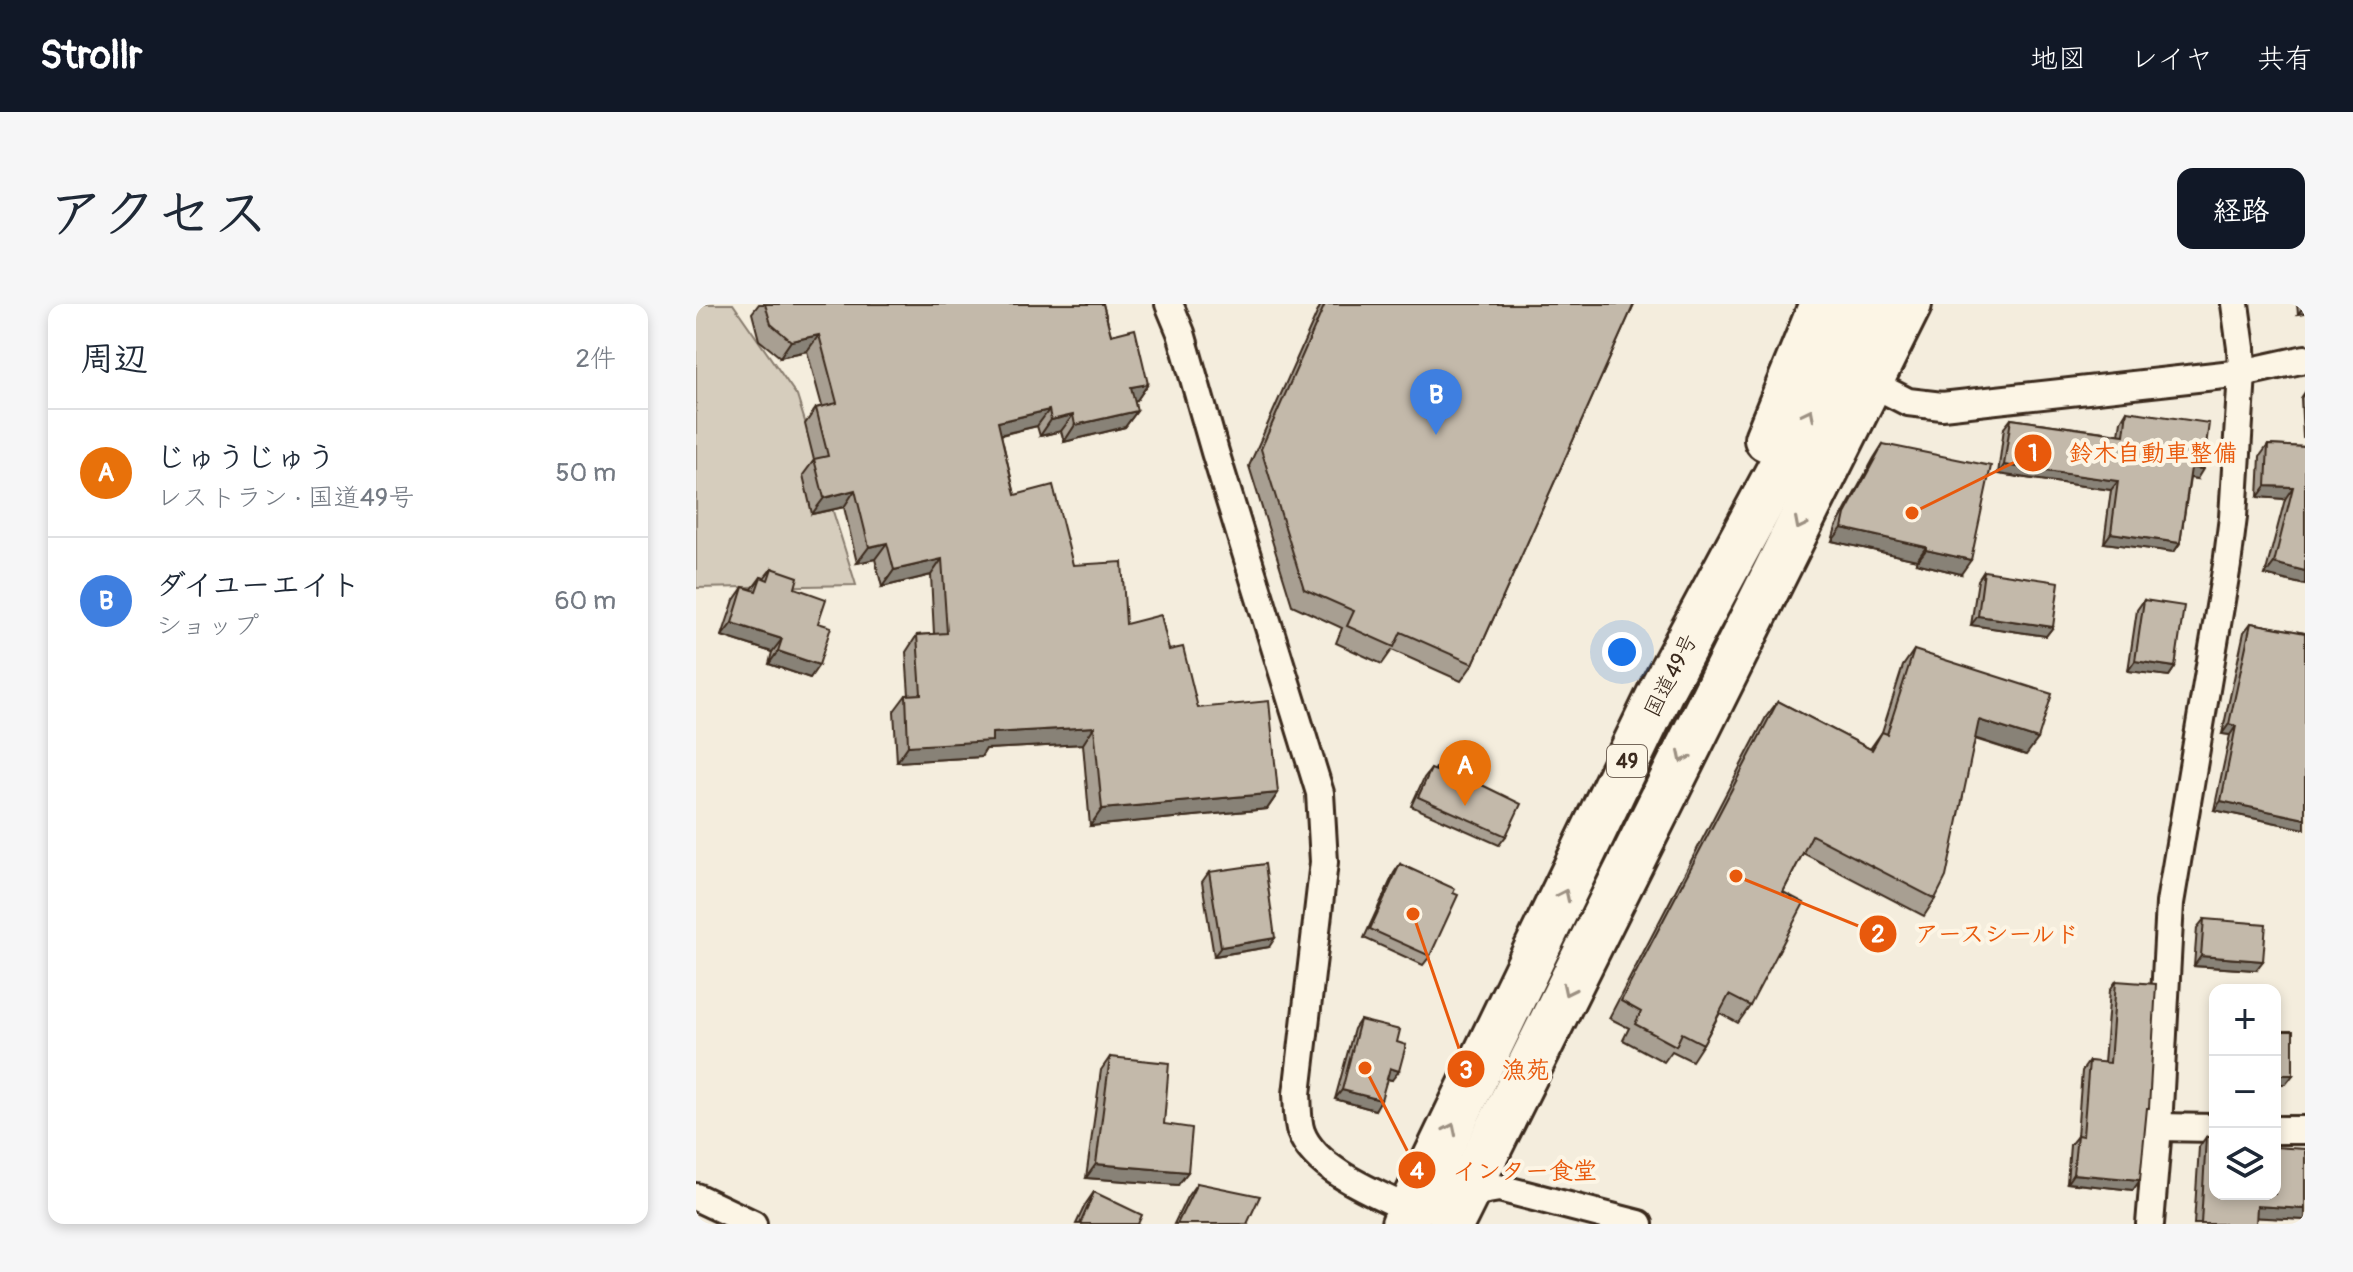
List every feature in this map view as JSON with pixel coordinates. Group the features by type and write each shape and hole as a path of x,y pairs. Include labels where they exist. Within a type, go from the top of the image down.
{"highway":[{"path":"1664,685 1822,304"},
{"name":"国道49号","path":"1433,1213 1664,685 1810,412 1863,304"},
{"name":"49","path":"1433,1213 1871,383 1909,304"},
{"path":"1871,383 1915,304"}],"street":[{"path":"1169,304 1181,333 1320,793 1324,862 1297,1094 1301,1131 1314,1153 1338,1172 1433,1213 1499,1188 1639,1224"},
{"path":"2150,1224 2170,903 2233,517 2242,373 2235,304"},
{"path":"1871,383 1908,402 1942,406 2242,373 2305,359"},
{"path":"2158,1127 2209,1128"},
{"path":"2281,1130 2305,1130"},
{"path":"696,1197 753,1224"}],"shaded area":[{"path":"696,304 733,304 797,396 856,585 696,588"}],"building":[{"path":"765,304 1103,304 1111,335 1135,329 1148,384 1131,387 1137,411 1075,425 1073,415 1051,420 1049,410 998,422 1015,495 1053,485 1073,565 1122,562 1126,624 1161,615 1169,650 1183,647 1198,708 1269,701 1278,793 1102,809 1094,727 992,733 992,741 908,746 906,695 921,694 917,635 947,633 942,559 894,570 887,543 869,547 855,490 824,498 814,459 828,456 816,408 837,403 819,335 791,341 771,324"},
{"path":"1325,304 1634,304 1473,664 1401,632 1394,647 1347,626 1354,611 1304,589 1261,449"},
{"path":"2127,411 2209,423 2203,469 2191,468 2180,543 2111,533 2118,481 2004,465 2011,419 2124,435"},
{"path":"1883,444 1991,466 1971,560 1842,528 1845,514"},
{"path":"2268,445 2305,447 2305,571 2274,563 2293,487 2266,486"},
{"path":"772,568 798,577 795,588 826,599 818,623 831,627 819,665 778,651 782,639 732,623 743,587 756,591 761,577 768,580"},
{"path":"1984,571 2059,582 2053,627 1978,616"},
{"path":"2144,600 2184,606 2175,667 2135,661"},
{"path":"2251,623 2305,633 2305,819 2221,801 2236,726 2229,724"},
{"path":"1914,650 2052,694 2038,739 1979,720 1946,877 1935,899 1812,835 1783,892 1804,903 1750,1006 1729,995 1703,1044 1682,1033 1676,1046 1635,1024 1641,1012 1621,1001 1778,701 1872,750 1882,732 1887,734"},
{"path":"1439,763 1521,804 1506,836 1418,797 1431,769 1436,771"},
{"path":"1265,864 1275,938 1221,947 1209,872"},
{"path":"1400,864 1455,889 1453,893 1458,895 1430,956 1370,929"},
{"path":"2204,919 2266,924 2263,961 2201,956"},
{"path":"2116,981 2156,984 2149,1108 2140,1180 2073,1174 2077,1135 2083,1136 2089,1061 2110,1063"},
{"path":"1360,1020 1400,1030 1397,1042 1406,1045 1399,1071 1390,1068 1381,1100 1342,1090"},
{"path":"2281,1031 2293,1031 2293,1075 2281,1075"},
{"path":"1110,1057 1169,1063 1164,1124 1192,1128 1188,1172 1096,1164"},
{"path":"2206,1137 2209,1137 2209,1200 2281,1200 2281,1147 2305,1149 2305,1209 2257,1206 2256,1224 2201,1224"},
{"path":"1197,1183 1260,1196 1247,1224 1177,1224"},
{"path":"1094,1192 1142,1215 1138,1224 1080,1224"}],"place":[{"name":"ダイユーエイト","path":"1436,435"},
{"name":"鈴木自動車整備","path":"1912,513"},
{"name":"じゅうじゅう","path":"1465,806"},
{"name":"アースシールド","path":"1736,876"},
{"name":"漁苑","path":"1413,914"},
{"name":"インター食堂","path":"1365,1068"}]}
